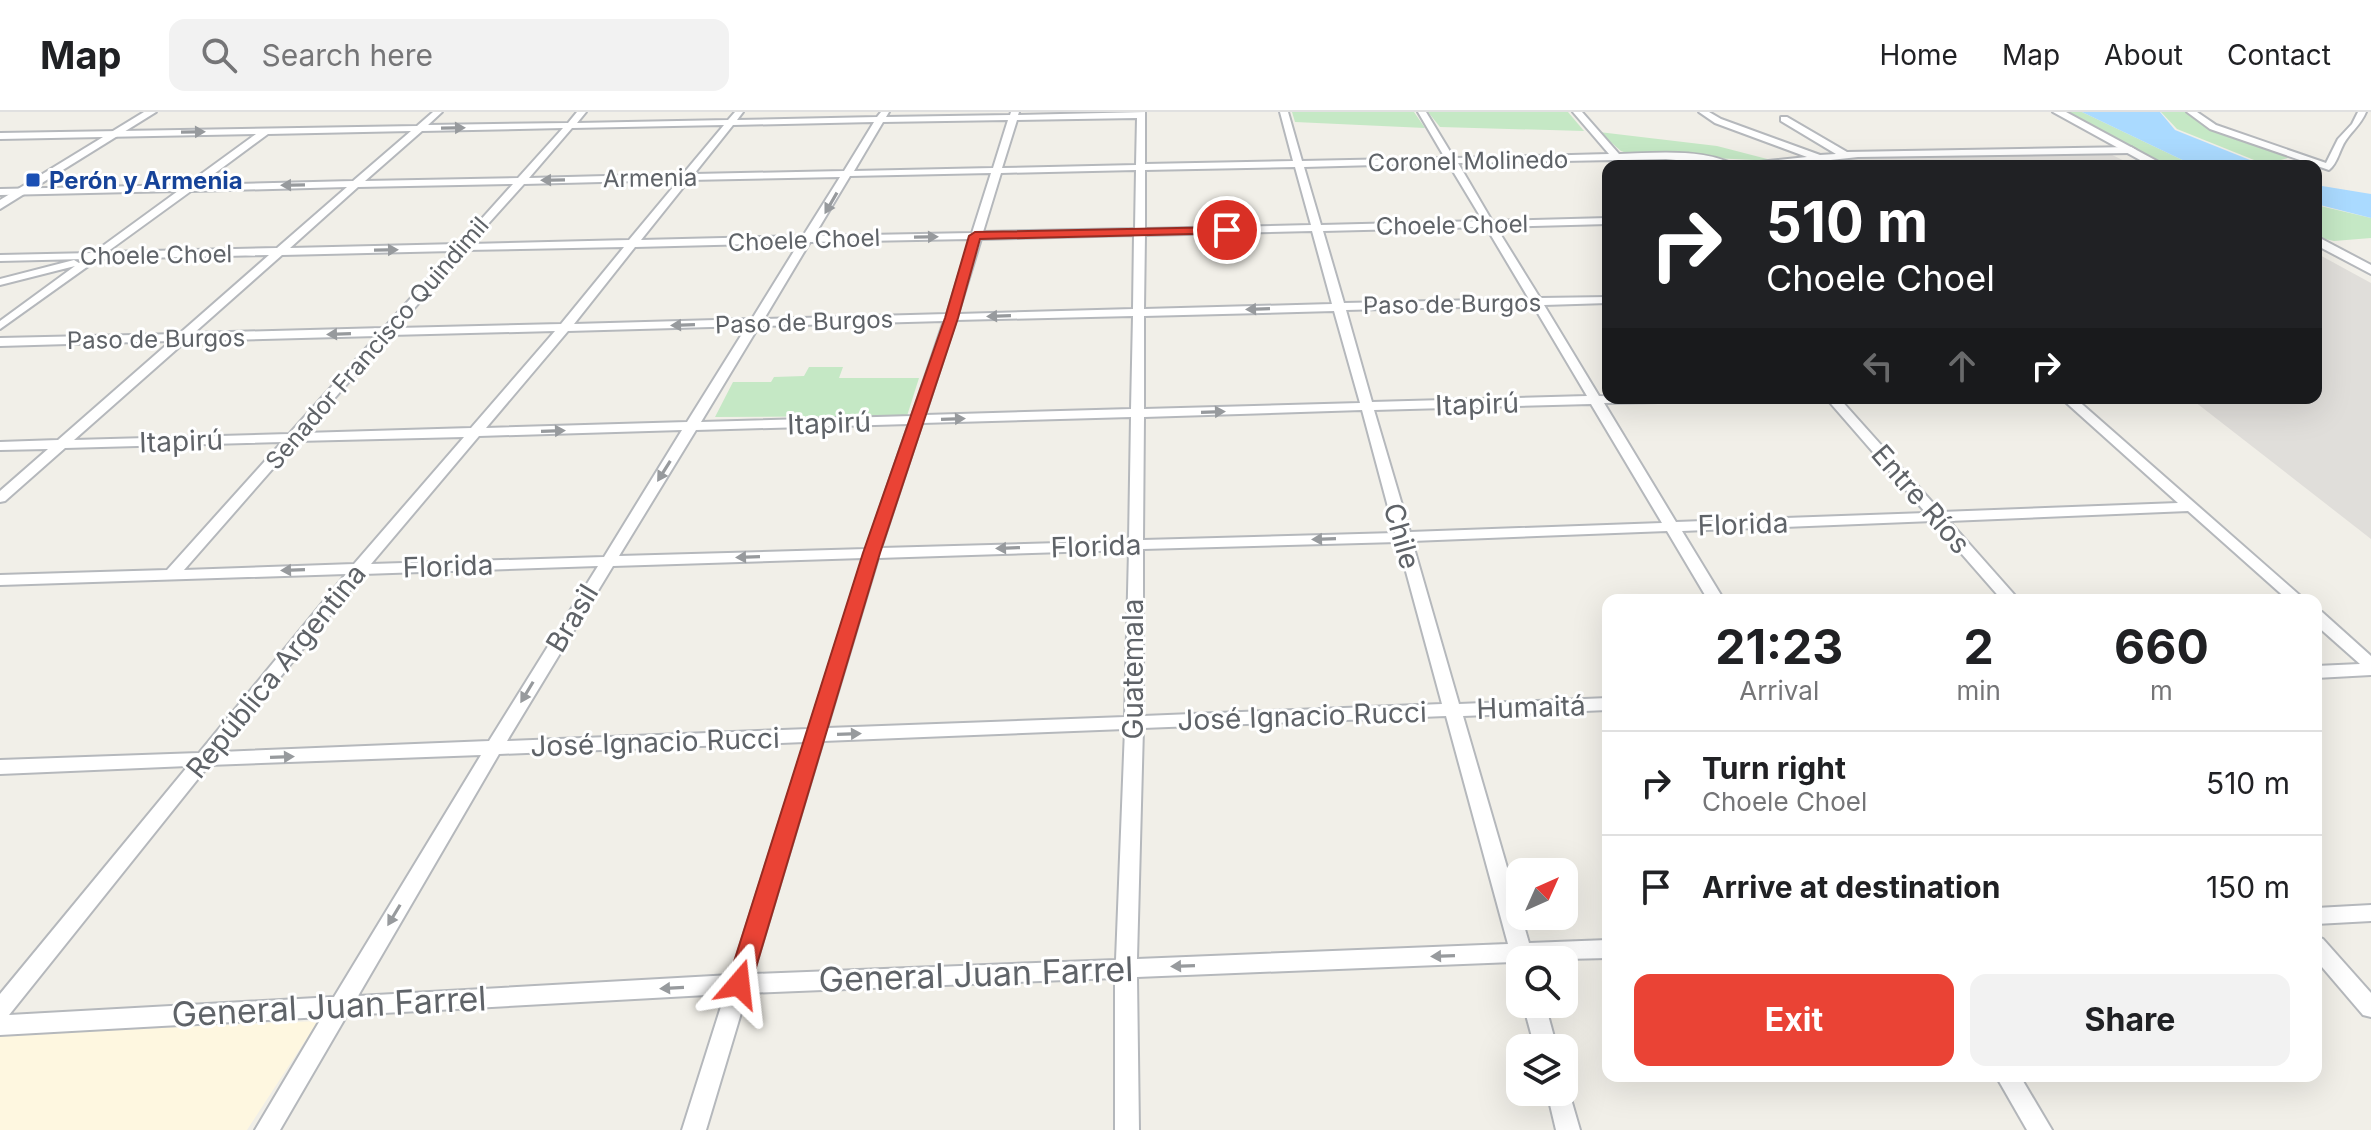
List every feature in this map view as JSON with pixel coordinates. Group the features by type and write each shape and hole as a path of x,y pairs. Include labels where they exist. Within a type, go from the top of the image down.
{"street":[{"path":"0,205 151,112"},
{"path":"0,498 438,112"},
{"name":"Senador Francisco Quindimil","path":"172,574 582,112"},
{"name":"Chile","path":"1284,112 1336,307 1519,946"},
{"path":"1422,112 1712,594"},
{"path":"1577,112 1620,160"},
{"path":"2058,112 2149,160"},
{"path":"2191,112 2213,127 2309,160"},
{"path":"2322,165 2329,167 2339,144 2356,125 2362,112"},
{"path":"0,136 419,129 735,117 1140,113"},
{"name":"Guatemala","path":"1127,1130 1126,968 1134,723 1140,113"},
{"path":"1701,113 1821,159"},
{"path":"694,1130 872,553 951,318 1014,114"},
{"name":"Brasil","path":"267,1130 493,749 883,116"},
{"name":"República Argentina","path":"0,1010 359,568 563,329 735,117"},
{"path":"1784,119 1845,155"},
{"path":"0,326 266,131"},
{"path":"1811,160 1845,155 2131,150"},
{"name":"Coronel Molinedo","path":"1642,160 1682,156 1702,160"},
{"name":"Coronel Molinedo","path":"1300,164 1602,162"},
{"name":"Armenia","path":"0,192 1300,164"},
{"name":"Choele Choel","path":"0,258 460,250 1602,221"},
{"path":"2322,243 2371,270"},
{"path":"0,282 99,256"},
{"name":"Paso de Burgos","path":"0,342 1602,300"},
{"name":"Itapirú","path":"0,446 1602,399"},
{"name":"Entre Ríos","path":"1837,404 2006,594"},
{"path":"2074,404 2290,594"},
{"name":"Florida","path":"0,580 1402,537 2192,507"},
{"path":"2322,622 2371,667"},
{"path":"2322,671 2371,667"},
{"name":"Humaitá","path":"1454,710 1602,704"},
{"name":"José Ignacio Rucci","path":"0,767 1454,710"},
{"path":"2322,916 2371,913"},
{"name":"General Juan Farrel","path":"1578,951 1602,949"},
{"path":"2322,952 2371,1008"},
{"name":"General Juan Farrel","path":"0,1025 739,984 1506,956"},
{"path":"2011,1082 2040,1130"},
{"path":"1562,1106 1568,1130"}],"shaded area":[{"path":"2108,153 2123,160 1834,160"},
{"path":"2322,256 2371,283 2371,539 2198,404 2322,404"},
{"path":"318,1021 247,1130 0,1130 0,1035"}],"green space":[{"path":"1292,112 1414,112 1425,128 1295,122"},
{"path":"1428,112 1568,112 1584,131 1440,127"},
{"path":"2061,112 2082,112 2182,160 2152,160"},
{"path":"2161,112 2185,112 2207,128 2291,157 2254,160 2177,129"},
{"path":"1599,132 1717,146 1771,160 1630,154 1621,151"},
{"path":"2322,206 2371,218 2371,238 2334,241 2322,238"},
{"path":"809,367 843,367 839,378 919,378 907,416 715,417 733,382 771,382 774,377 804,376"}],"water":[{"path":"2082,112 2160,112 2175,130 2250,160 2182,160"},
{"path":"2322,186 2371,194 2371,218 2322,206"}],"place":[{"name":"Perón y Armenia","path":"33,180"}],"route":[{"path":"739,984 872,553 951,318 975,236 1227,230"}]}
